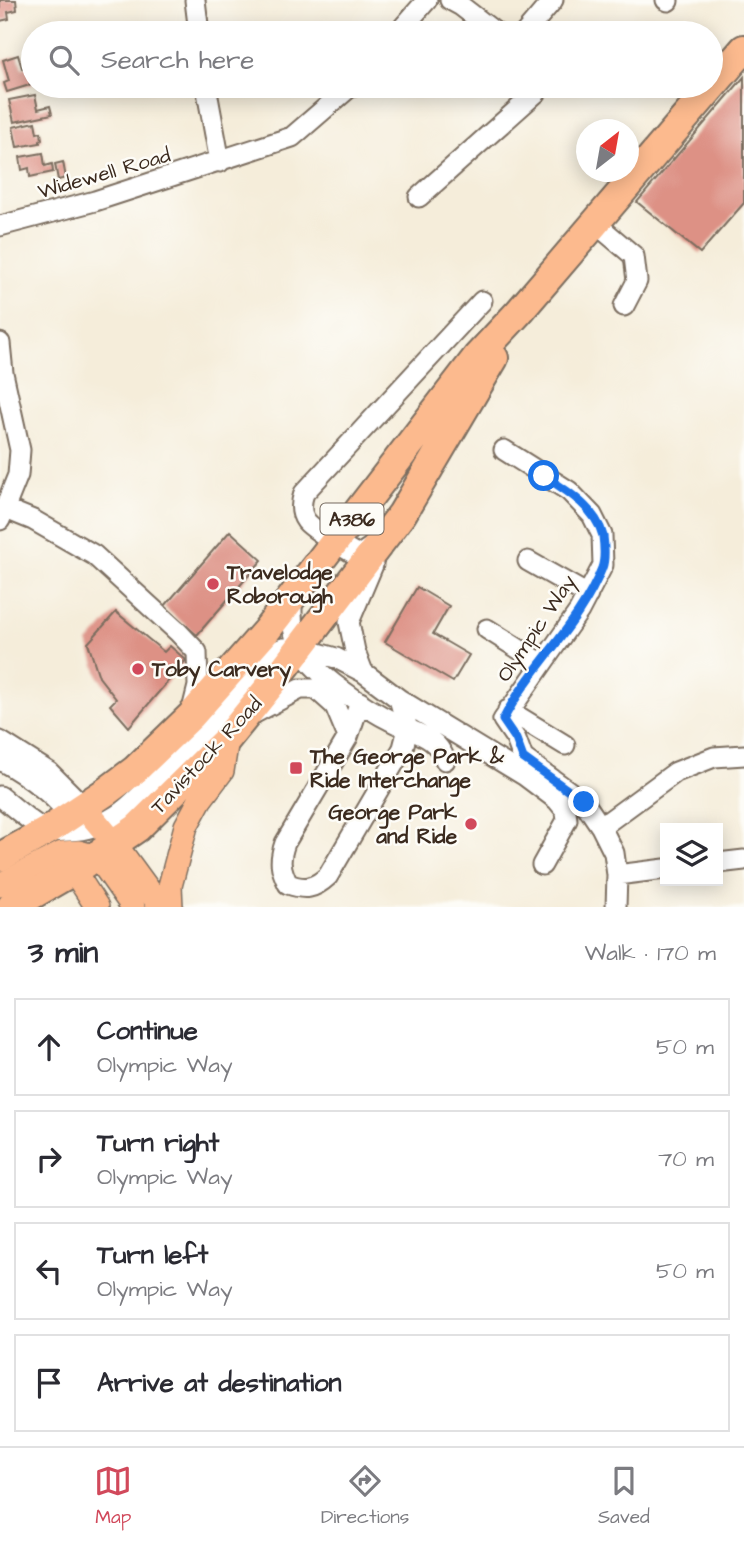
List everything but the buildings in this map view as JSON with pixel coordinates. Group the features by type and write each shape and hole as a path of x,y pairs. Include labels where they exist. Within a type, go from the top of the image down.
{"highway":[{"name":"Tavistock Road","path":"723,74 744,49"},
{"name":"Tavistock Road","path":"11,907 85,840 135,770 191,716 292,598 477,357 519,312 702,98"},
{"name":"Tavistock Road","path":"0,857 136,828 235,730 402,514 519,312"}],"main road":[{"path":"171,907 170,886 186,826 200,800 222,771 235,730"},
{"path":"0,885 85,840"},
{"path":"85,840 97,907"},
{"path":"85,840 133,907"},
{"path":"85,840 161,907"}],"street":[{"path":"195,0 198,21"},
{"path":"409,21 427,0"},
{"path":"450,0 480,21"},
{"path":"535,21 553,0"},
{"path":"208,98 220,162"},
{"name":"Widewell Road","path":"0,226 95,201 292,137 337,98"},
{"path":"419,197 530,98"},
{"path":"595,223 634,256 637,281 624,306"},
{"path":"385,537 358,556 306,521 301,502 304,494 482,301"},
{"path":"0,343 3,373 20,450 18,475 3,515 33,520 94,555 197,652 198,686 191,716"},
{"name":"Olympic Way","path":"504,450 569,491 592,515 603,535 603,565 588,595 503,720 516,739 523,758 584,802 601,827 614,853 617,875 615,907"},
{"path":"363,672 349,622 385,537"},
{"path":"528,561 588,595"},
{"path":"292,598 293,657"},
{"path":"487,629 541,663"},
{"path":"191,716 271,653 282,648 359,702 431,740 442,750 445,760"},
{"path":"85,840 136,802 164,771 255,685 293,657 337,658 525,776 557,800 566,811 566,820 542,865"},
{"path":"235,730 300,689 316,689 335,706 348,737"},
{"path":"359,702 348,737 285,844 280,858 281,870 288,884 302,889 317,887 328,876 403,748 408,729 393,695"},
{"path":"393,695 411,697 523,758"},
{"name":"Olympic Way","path":"508,710 565,744"},
{"path":"0,741 50,772 85,840"},
{"path":"601,827 676,772 714,757 744,755"},
{"path":"0,760 39,786 85,840"},
{"path":"0,796 85,840"},
{"path":"723,862 744,860"},
{"path":"617,875 660,870"}],"place":[{"name":"Travelodge Roborough","path":"213,584"},
{"name":"Toby Carvery","path":"138,669"},
{"name":"The George Park & Ride Interchange","path":"296,768"},
{"name":"George Park and Ride","path":"471,824"}],"route":[{"path":"544,476 569,491 592,515 603,535 603,565 579,611 503,720 516,739 523,758 584,802"}]}
